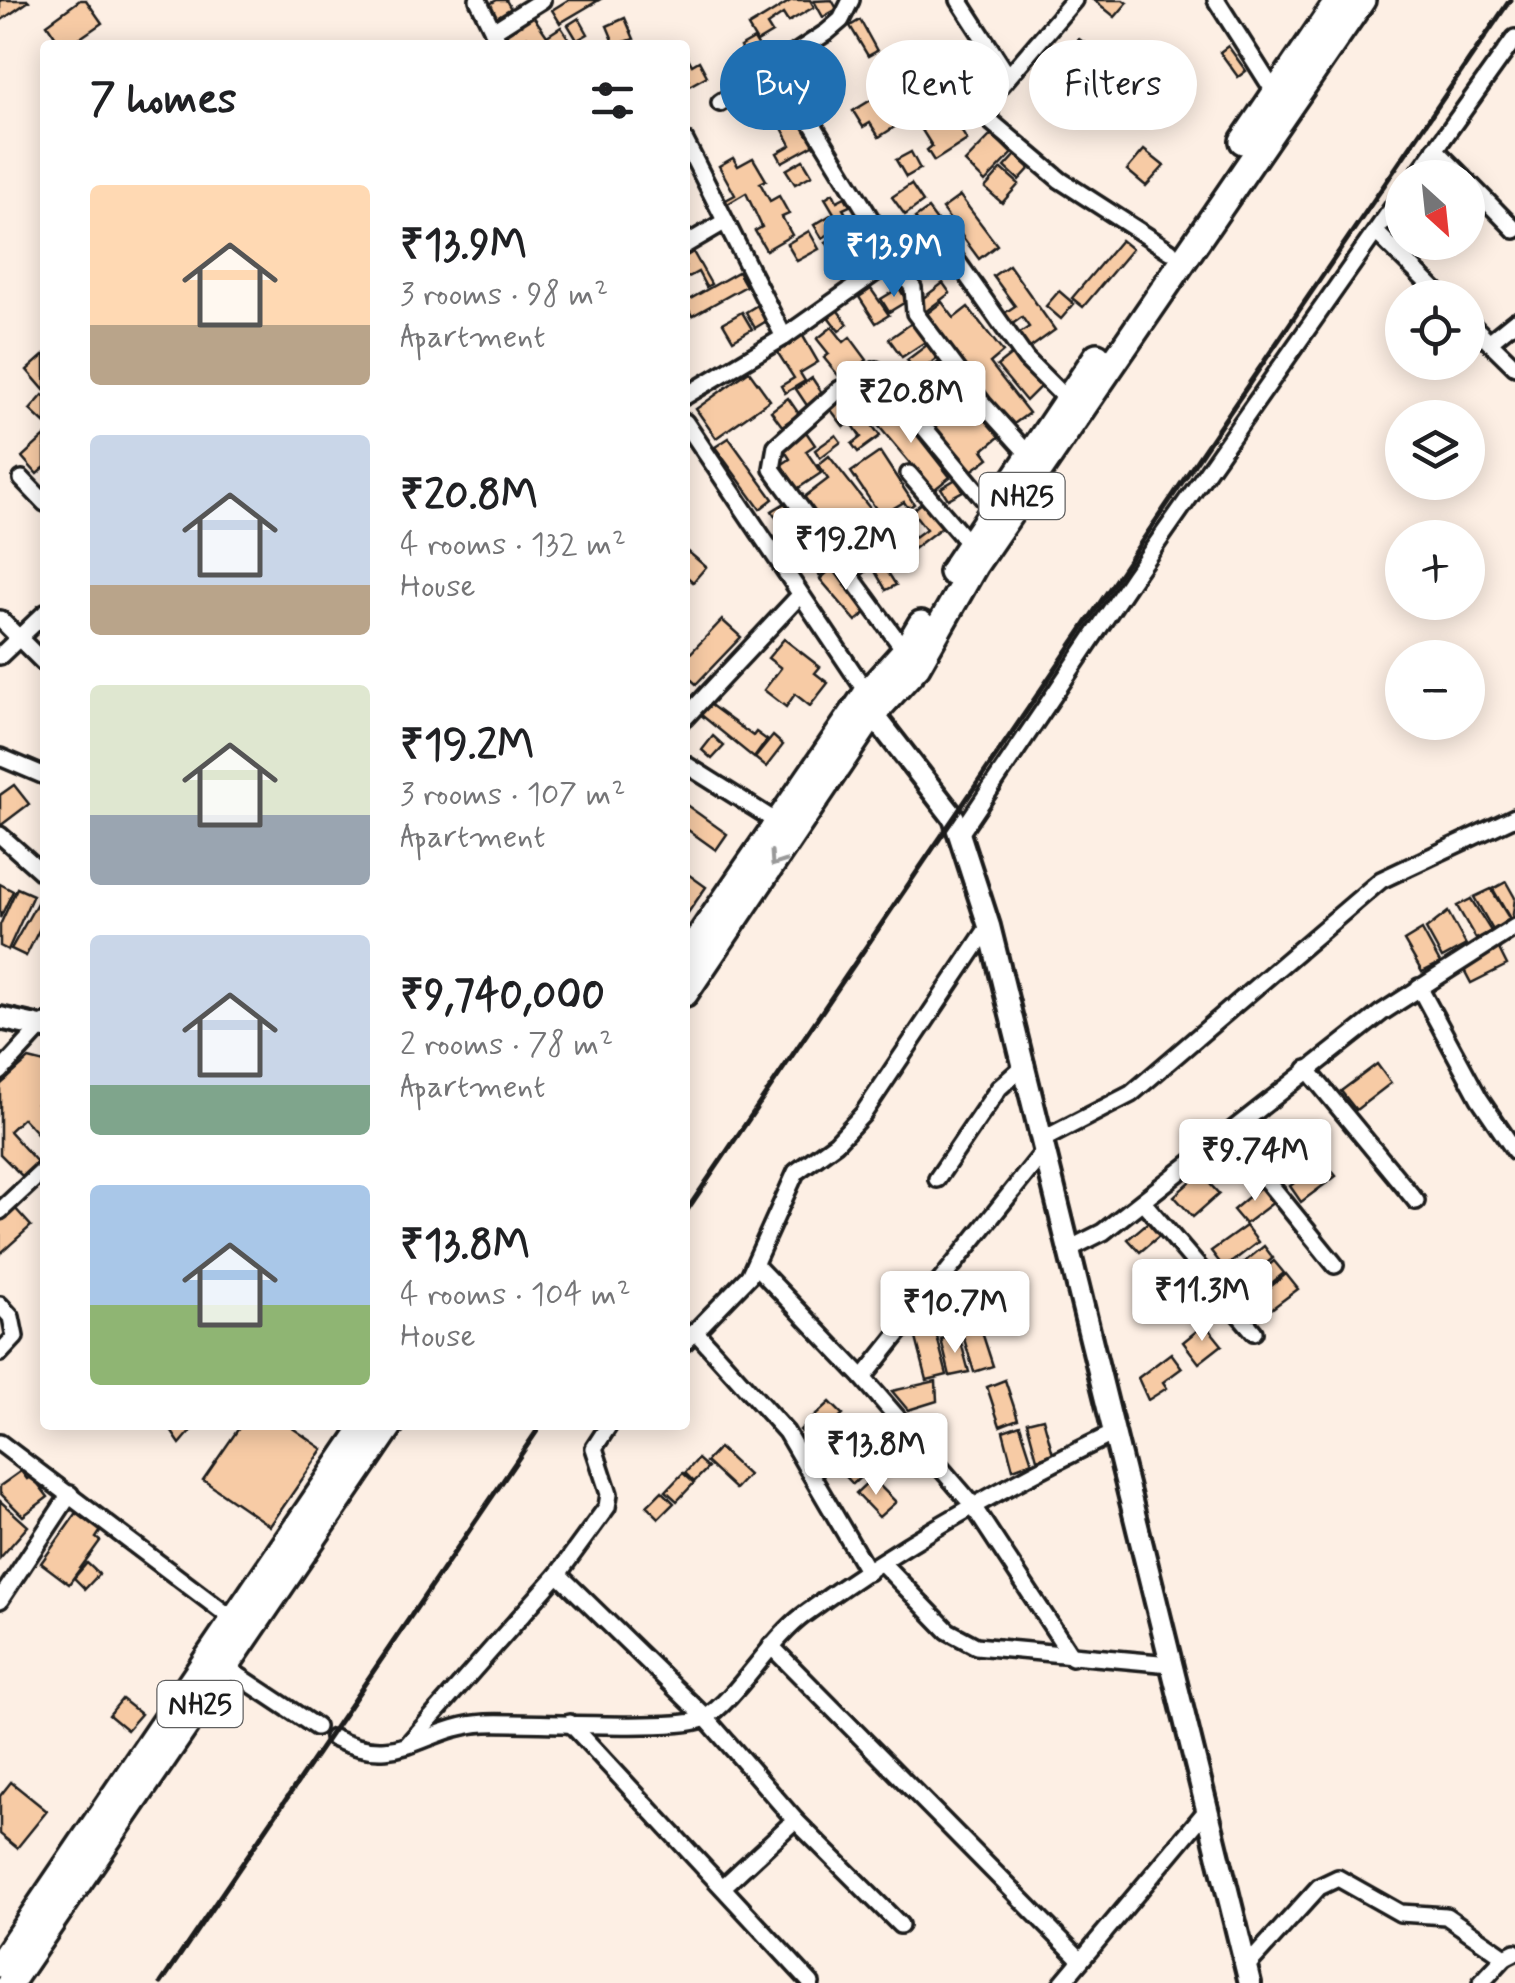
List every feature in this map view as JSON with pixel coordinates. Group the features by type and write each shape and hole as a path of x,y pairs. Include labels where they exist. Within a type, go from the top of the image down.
{"main road":[{"name":"NH25","path":"911,658 968,543 1338,0"},
{"name":"NH25","path":"690,951 777,822 870,703 911,658 1362,0"},
{"name":"NH25","path":"690,985 870,703"},
{"name":"NH25","path":"0,1964 363,1430"},
{"name":"NH25","path":"10,1983 387,1430"}],"street":[{"path":"478,0 495,40 542,0"},
{"path":"813,40 841,20 851,0"},
{"path":"959,0 985,40"},
{"path":"1009,75 1074,0"},
{"path":"1216,0 1275,92"},
{"path":"1427,160 1515,38"},
{"path":"815,130 913,288 914,314 983,404 1029,455"},
{"path":"998,130 1060,180 1170,250"},
{"path":"1435,149 1446,160"},
{"path":"690,151 784,338"},
{"path":"1485,199 1515,230"},
{"path":"960,834 1134,576 1385,219"},
{"path":"690,242 724,222"},
{"path":"1376,232 1425,280"},
{"path":"947,246 1026,359 1067,400"},
{"path":"690,393 784,338 893,260"},
{"path":"1489,342 1515,320"},
{"path":"1485,338 1515,367"},
{"path":"876,370 992,509"},
{"path":"840,390 776,446 772,468 911,658"},
{"path":"690,430 870,703 944,801 960,834 1026,1064 1112,1434 1248,1975"},
{"path":"909,474 968,543"},
{"path":"22,479 40,498"},
{"path":"690,713 800,595"},
{"path":"0,656 40,617"},
{"path":"0,619 40,659"},
{"path":"0,757 40,774"},
{"path":"690,767 777,822"},
{"path":"863,1378 1044,1145 1131,1094 1381,880 1515,817"},
{"path":"0,835 40,871"},
{"path":"989,926 862,1114 836,1143 796,1172 756,1266 690,1336 786,1432 875,1567 962,1640 993,1651 1170,1664"},
{"path":"1070,1249 1103,1232 1143,1202 1308,1069 1419,987 1515,927"},
{"path":"1419,987 1478,1098 1513,1143"},
{"path":"0,1018 40,1025"},
{"path":"0,1072 40,1030"},
{"path":"937,1179 999,1088 1026,1064"},
{"path":"1308,1069 1416,1202"},
{"path":"1223,1137 1251,1161 1335,1265"},
{"path":"0,1212 40,1174"},
{"path":"1143,1202 1254,1332"},
{"path":"756,1266 863,1378 971,1504 1072,1657"},
{"path":"0,1305 11,1317 15,1337 0,1353"},
{"path":"407,1746 558,1574 607,1507 610,1494 594,1448 607,1430"},
{"path":"333,1738 367,1752 407,1746 484,1723 692,1723 706,1718 801,1616 971,1504 1112,1434"},
{"path":"0,1443 234,1620"},
{"path":"0,1600 70,1494"},
{"path":"558,1574 706,1718 794,1820 900,1925"},
{"path":"771,1646 1081,1960"},
{"path":"224,1666 316,1727"},
{"path":"570,1723 811,1983"},
{"path":"1062,1983 1206,1811"},
{"path":"723,1888 794,1820"},
{"path":"1248,1975 1319,1887 1338,1878 1400,1914 1446,1916 1510,1955 1481,1983"}],"building":[{"path":"0,0 28,0 29,1 0,21"},
{"path":"80,0 86,0 102,23 77,40 58,40 47,24"},
{"path":"506,0 511,9 496,18 488,5"},
{"path":"568,0 599,0 560,23 552,10"},
{"path":"792,0 810,0 814,7 788,22 783,14 767,25 772,33 760,40 756,40 748,27"},
{"path":"832,0 837,9 823,17 814,1"},
{"path":"1094,0 1123,0 1127,3 1115,17"},
{"path":"529,10 547,36 561,27 569,40 510,40 502,28"},
{"path":"579,18 588,34 577,40 568,25"},
{"path":"625,18 634,39 613,40 607,26"},
{"path":"860,20 871,40 866,40 866,53 850,26"},
{"path":"1228,46 1246,71 1238,77 1220,52"},
{"path":"690,61 692,65 699,61 707,76 690,85"},
{"path":"866,103 866,125 863,127 853,111"},
{"path":"783,130 807,130 815,144 782,162 777,153 791,145"},
{"path":"922,130 961,130 967,140 934,161 927,150 932,146"},
{"path":"992,134 1012,154 985,182 965,162"},
{"path":"1144,150 1164,166 1146,186 1127,170"},
{"path":"911,152 920,169 906,177 896,160"},
{"path":"1016,155 1030,168 1019,180 1005,167"},
{"path":"733,158 738,166 753,158 766,180 760,183 770,201 779,196 789,214 782,217 792,235 766,250 755,231 762,227 746,193 724,206 722,202 735,195 719,166"},
{"path":"803,160 812,175 795,184 786,170"},
{"path":"1002,169 1019,184 1002,203 985,188"},
{"path":"911,184 923,202 905,215 892,197"},
{"path":"833,193 837,201 845,197 850,206 843,209 851,222 822,238 814,225 834,213 825,198"},
{"path":"960,196 997,245 979,259 942,209"},
{"path":"928,209 937,221 923,230 915,218"},
{"path":"859,221 867,234 835,256 826,242"},
{"path":"809,231 819,249 797,261 787,244"},
{"path":"871,235 878,244 862,255 856,246"},
{"path":"1121,240 1132,249 1083,307 1072,298"},
{"path":"693,252 711,284 706,287 698,272 690,276"},
{"path":"1009,265 1055,330 1027,350 1017,335 1029,327 1022,317 1011,325 1003,314 1015,306 993,276"},
{"path":"738,272 746,286 692,316 690,299"},
{"path":"943,283 950,293 925,312 918,302"},
{"path":"899,288 907,301 889,312 881,299"},
{"path":"871,289 889,315 876,323 859,297"},
{"path":"1059,291 1074,304 1061,319 1046,306"},
{"path":"942,302 954,318 968,307 1003,352 990,363 1029,413 1011,426 925,315"},
{"path":"759,304 768,320 755,328 746,312"},
{"path":"835,307 848,324 839,331 826,314"},
{"path":"742,312 752,329 733,340 723,323"},
{"path":"912,323 925,342 902,357 889,339"},
{"path":"832,327 844,342 850,337 867,360 842,380 824,358 829,354 817,339"},
{"path":"800,331 818,362 800,373 805,381 785,393 781,386 794,378 774,347"},
{"path":"927,345 937,359 917,373 907,360"},
{"path":"1016,351 1043,384 1026,401 997,366"},
{"path":"40,358 40,385 27,370"},
{"path":"939,362 957,386 944,396 947,400 962,388 999,437 983,450 989,458 966,475 898,396 906,391 893,374 906,364 917,379"},
{"path":"749,371 770,400 716,438 696,409"},
{"path":"812,378 826,399 810,410 796,389"},
{"path":"872,389 883,403 870,413 859,399"},
{"path":"848,392 880,436 858,452 852,444 861,437 851,422 844,427 828,406"},
{"path":"40,398 40,419 30,410"},
{"path":"788,398 799,414 782,426 771,411"},
{"path":"890,401 950,477 936,488 942,501 871,417"},
{"path":"804,429 815,445 806,451 821,473 797,489 781,465 790,459 781,445"},
{"path":"836,435 841,442 820,458 815,450"},
{"path":"729,438 773,499 760,509 715,447"},
{"path":"40,441 40,471 37,474 22,457"},
{"path":"880,452 914,504 908,508 904,502 894,508 904,522 891,531 851,472"},
{"path":"829,456 908,557 894,568 885,556 862,575 803,498 828,479 818,465"},
{"path":"956,479 963,491 948,499 941,488"},
{"path":"923,502 942,527 908,553 894,535 907,525 915,537 926,529 912,511"},
{"path":"785,503 796,521 783,529 772,511"},
{"path":"808,534 833,566 820,576 810,563 803,568 788,549"},
{"path":"690,553 706,567 693,582 690,579"},
{"path":"882,563 896,585 886,590 873,568"},
{"path":"837,564 873,607 856,621 820,579"},
{"path":"722,620 741,637 696,684 690,679 690,654"},
{"path":"784,639 820,667 815,673 828,683 810,706 795,694 786,707 764,690 781,668 768,658"},
{"path":"708,703 753,736 756,732 767,740 754,758 700,714"},
{"path":"713,736 724,746 712,759 702,750"},
{"path":"773,736 783,745 766,767 755,758"},
{"path":"14,785 29,804 0,826 0,795"},
{"path":"690,808 727,834 716,850 690,831"},
{"path":"690,876 706,887 690,910"},
{"path":"1506,882 1515,898 1512,922 1493,889"},
{"path":"0,884 13,891 0,918"},
{"path":"17,888 33,895 8,950 0,946 0,925"},
{"path":"1491,889 1511,921 1493,930 1474,897"},
{"path":"40,898 40,928 26,956 11,949"},
{"path":"1471,899 1491,931 1476,939 1457,906"},
{"path":"1448,912 1466,945 1442,958 1426,929"},
{"path":"1422,930 1440,963 1422,972 1404,941"},
{"path":"1497,945 1507,965 1471,983 1461,964"},
{"path":"29,1059 40,1062 40,1137 23,1118 9,1131 37,1162 22,1176 0,1154 0,1085"},
{"path":"1377,1064 1391,1083 1356,1110 1341,1091"},
{"path":"1324,1161 1336,1176 1301,1202 1290,1186"},
{"path":"1200,1173 1219,1194 1193,1217 1174,1196"},
{"path":"1264,1184 1278,1199 1245,1224 1233,1210"},
{"path":"14,1207 31,1226 0,1254 0,1220"},
{"path":"1153,1218 1164,1232 1140,1252 1128,1239"},
{"path":"1246,1226 1258,1242 1224,1268 1211,1251"},
{"path":"1264,1246 1273,1258 1241,1284 1232,1272"},
{"path":"1274,1261 1284,1273 1257,1295 1247,1283"},
{"path":"1286,1274 1298,1289 1270,1310 1259,1296"},
{"path":"1205,1324 1222,1345 1199,1363 1183,1342"},
{"path":"980,1326 993,1366 974,1372 962,1332"},
{"path":"936,1333 947,1375 927,1380 916,1338"},
{"path":"959,1335 969,1372 950,1376 941,1339"},
{"path":"1171,1353 1182,1368 1163,1382 1167,1388 1148,1400 1138,1378"},
{"path":"1005,1380 1018,1419 1000,1426 987,1387"},
{"path":"936,1381 937,1401 908,1410 892,1391"},
{"path":"830,1402 843,1415 813,1443 800,1430"},
{"path":"1043,1418 1053,1454 1037,1459 1027,1422"},
{"path":"893,1425 905,1436 872,1471 860,1459"},
{"path":"1020,1425 1032,1462 1013,1469 1003,1431"},
{"path":"174,1430 192,1430 180,1444"},
{"path":"238,1430 295,1430 323,1449 270,1526 203,1480"},
{"path":"719,1448 748,1475 735,1489 706,1462"},
{"path":"848,1454 866,1472 853,1484 836,1466"},
{"path":"698,1459 708,1468 694,1482 685,1473"},
{"path":"21,1471 27,1479 32,1476 48,1497 23,1516 0,1493 0,1486"},
{"path":"683,1473 694,1483 677,1501 666,1491"},
{"path":"872,1478 896,1502 879,1517 856,1493"},
{"path":"662,1491 674,1503 659,1518 647,1506"},
{"path":"0,1501 28,1526 0,1558"},
{"path":"78,1511 102,1529 96,1538 100,1541 69,1584 41,1563"},
{"path":"87,1563 99,1574 85,1589 74,1578"},
{"path":"122,1699 141,1714 127,1730 109,1715"},
{"path":"11,1782 47,1811 17,1848 0,1834 0,1796"}],"railway":[{"path":"690,1206 1510,0"},
{"path":"161,1983 538,1430"}]}
